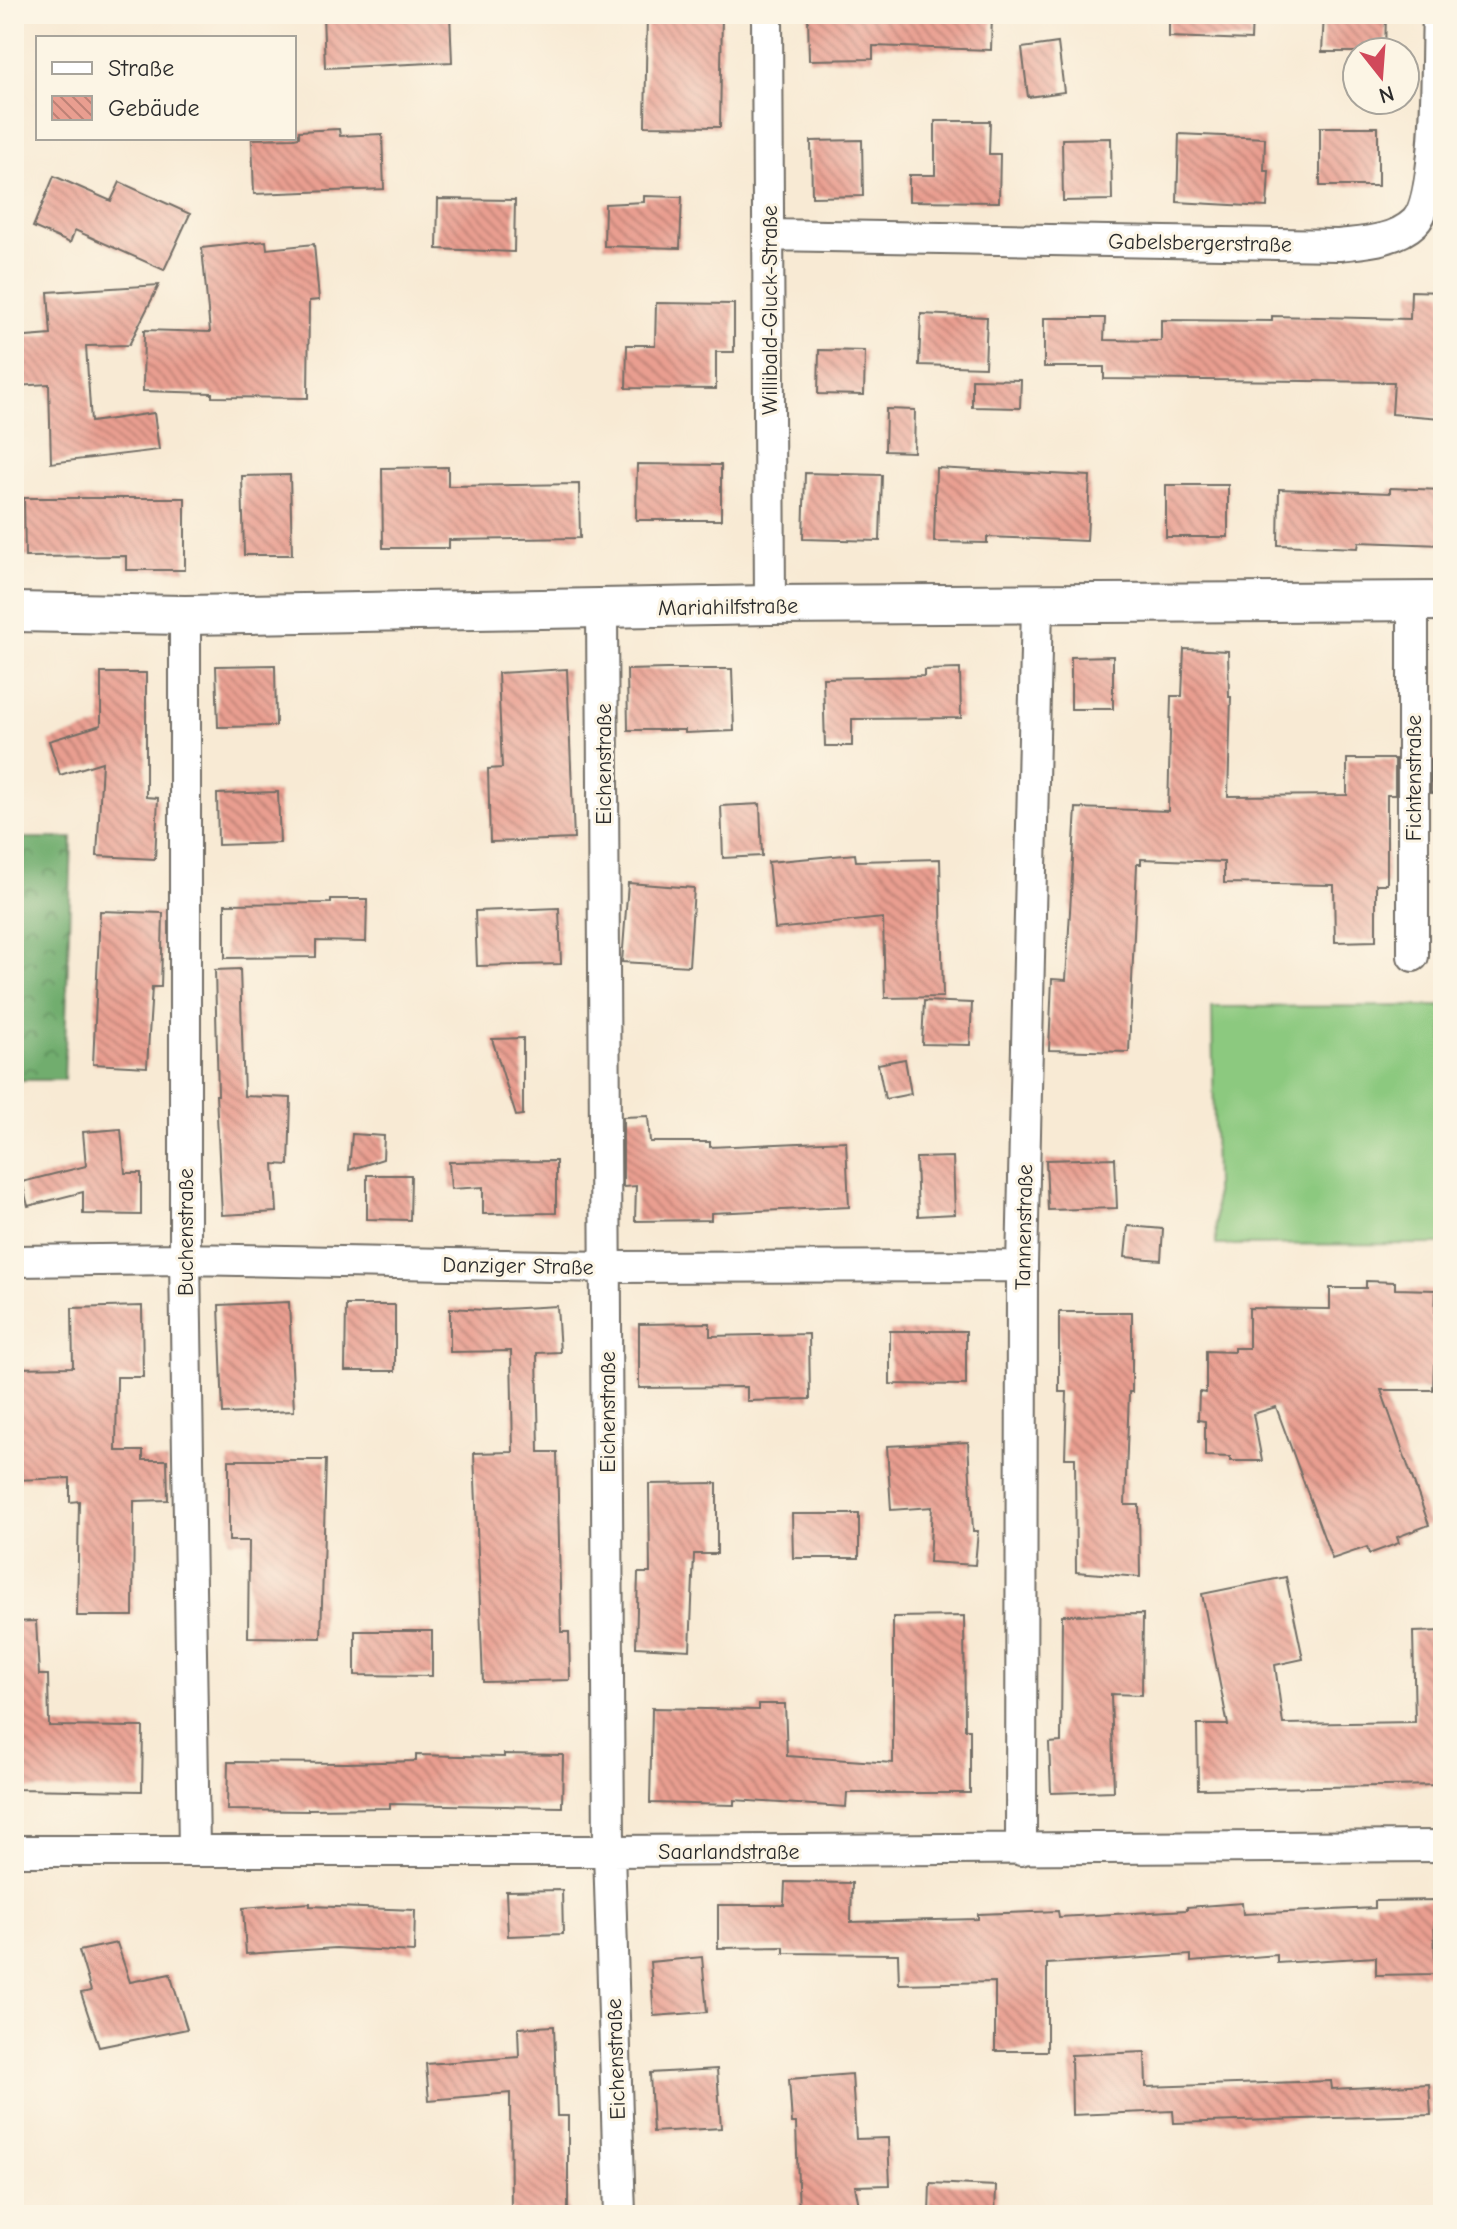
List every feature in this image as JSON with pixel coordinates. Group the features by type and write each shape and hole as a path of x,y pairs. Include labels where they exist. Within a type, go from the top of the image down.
{"street":[{"name":"Willibald-Gluck-Straße","path":"767,14 770,605"},
{"name":"Gabelsbergerstraße","path":"769,235 1339,245 1369,242 1395,234 1416,221 1427,200 1432,166 1438,14"},
{"name":"Mariahilfstraße","path":"14,612 185,615 770,605 1428,601"},
{"name":"Fichtenstraße","path":"1413,956 1428,601"},
{"name":"Tannenstraße","path":"1021,1850 1022,1266 1037,605"},
{"name":"Eichenstraße","path":"602,608 609,1851 620,2215"},
{"name":"Buchenstraße","path":"185,615 185,1259 194,1850"},
{"name":"Danziger Straße","path":"14,1261 185,1259 607,1267 1022,1266"},
{"name":"Saarlandstraße","path":"14,1851 1021,1850 1443,1846"}],"green space":[{"path":"14,838 72,838 64,1080 17,1080 15,1112"},
{"path":"1443,1006 1443,1244 1216,1245 1212,1007"}],"building":[{"path":"323,14 450,14 452,62 325,68"},
{"path":"647,14 722,14 720,127 645,126"},
{"path":"808,14 992,14 991,50 873,46 873,59 809,60"},
{"path":"1169,14 1252,14 1251,40 1169,37"},
{"path":"1324,14 1386,14 1385,36 1341,36 1341,52 1322,52"},
{"path":"1058,43 1064,92 1028,97 1022,48"},
{"path":"935,121 990,121 989,154 1000,154 999,202 909,201 909,175 935,175"},
{"path":"1320,127 1378,127 1378,186 1320,186"},
{"path":"339,129 340,136 382,134 384,189 254,194 252,140 296,140 299,131"},
{"path":"1179,134 1265,138 1264,171 1269,171 1267,207 1177,202"},
{"path":"1111,138 1112,200 1063,201 1062,139"},
{"path":"862,140 863,196 812,197 811,141"},
{"path":"54,176 111,201 120,182 190,214 164,270 75,230 70,243 33,227"},
{"path":"644,196 682,197 680,248 604,246 605,204 644,202"},
{"path":"438,199 515,200 514,252 437,249"},
{"path":"266,241 267,249 314,244 319,300 309,301 308,398 212,397 212,393 143,391 144,330 210,332 202,248"},
{"path":"159,285 129,345 86,346 91,422 154,413 159,450 51,463 49,384 14,386 14,338 51,335 48,292"},
{"path":"1411,291 1443,292 1441,418 1392,414 1394,382 1104,379 1104,367 1044,367 1044,318 1105,318 1104,340 1161,341 1161,320 1272,321 1272,316 1410,319"},
{"path":"656,303 734,304 734,352 716,352 716,389 626,388 627,345 655,345"},
{"path":"921,314 987,317 985,367 919,365"},
{"path":"819,350 865,351 864,395 818,394"},
{"path":"972,379 1021,380 1020,408 972,407"},
{"path":"886,409 915,410 914,452 885,451"},
{"path":"637,464 721,465 721,520 636,520"},
{"path":"448,467 448,486 579,484 580,538 449,540 449,548 383,548 382,468"},
{"path":"936,468 1090,476 1087,541 987,537 987,543 934,542"},
{"path":"805,473 882,475 880,541 803,539"},
{"path":"290,475 292,555 244,555 242,476"},
{"path":"1166,485 1228,485 1228,537 1166,537"},
{"path":"1390,488 1443,490 1443,545 1359,542 1358,548 1278,545 1279,489 1390,493"},
{"path":"24,498 185,498 185,570 126,570 126,556 25,557"},
{"path":"1184,649 1228,651 1231,697 1228,796 1347,795 1347,759 1395,759 1395,795 1387,795 1387,884 1376,884 1376,941 1335,942 1334,885 1224,883 1224,862 1141,859 1141,864 1137,864 1129,1052 1049,1050 1052,979 1066,980 1076,808 1168,811 1171,696 1182,696"},
{"path":"1113,656 1113,709 1071,709 1071,657"},
{"path":"275,665 276,726 218,727 216,666"},
{"path":"567,669 574,839 490,842 488,769 502,768 498,673"},
{"path":"732,669 734,731 685,733 685,730 628,730 627,670"},
{"path":"960,669 961,718 852,719 852,746 825,746 823,678 924,676 924,670"},
{"path":"101,673 146,673 146,797 158,798 155,859 97,856 102,762 60,775 49,741 101,725"},
{"path":"1431,759 1443,759 1443,793 1431,793"},
{"path":"278,792 280,843 218,845 217,794"},
{"path":"760,804 762,856 723,858 721,806"},
{"path":"855,854 856,861 940,859 943,997 885,998 883,918 775,929 768,862"},
{"path":"628,883 694,888 689,966 622,962"},
{"path":"331,899 367,899 366,942 316,941 316,957 225,958 225,904 331,903"},
{"path":"559,908 561,964 477,966 475,911"},
{"path":"100,911 163,913 161,987 152,987 147,1067 93,1064"},
{"path":"240,969 244,1096 291,1098 289,1165 274,1164 277,1212 222,1215 216,1095 215,970"},
{"path":"924,1001 972,1003 970,1045 922,1044"},
{"path":"523,1038 523,1115 516,1116 492,1039"},
{"path":"905,1059 911,1094 885,1099 878,1064"},
{"path":"648,1116 650,1142 710,1142 710,1147 846,1141 849,1207 711,1213 711,1220 635,1221 636,1186 623,1187 623,1117"},
{"path":"121,1129 125,1173 141,1173 141,1215 83,1214 83,1192 28,1206 22,1182 86,1166 83,1132"},
{"path":"352,1134 384,1136 383,1159 349,1170"},
{"path":"953,1157 955,1214 918,1216 916,1158"},
{"path":"1115,1158 1117,1208 1048,1210 1046,1160"},
{"path":"556,1161 556,1213 483,1214 483,1187 451,1189 449,1162"},
{"path":"367,1175 411,1175 410,1220 367,1219"},
{"path":"1128,1226 1163,1229 1161,1260 1125,1257"},
{"path":"1366,1281 1395,1282 1395,1289 1436,1290 1438,1365 1434,1365 1433,1390 1381,1390 1429,1525 1397,1537 1399,1543 1369,1554 1367,1547 1332,1559 1276,1407 1253,1414 1262,1461 1230,1461 1230,1457 1205,1456 1205,1421 1198,1420 1199,1392 1206,1393 1206,1351 1234,1352 1234,1348 1249,1348 1249,1308 1330,1309 1330,1288 1366,1288"},
{"path":"289,1302 294,1411 223,1414 219,1305"},
{"path":"346,1305 395,1305 395,1371 345,1371"},
{"path":"142,1306 143,1377 117,1377 116,1451 143,1451 143,1460 167,1460 168,1500 134,1501 133,1616 77,1616 79,1501 70,1502 70,1478 14,1480 14,1368 73,1367 72,1308"},
{"path":"557,1306 560,1352 537,1353 539,1452 557,1452 561,1632 569,1632 570,1680 483,1682 474,1453 513,1452 511,1351 450,1352 450,1308 485,1310"},
{"path":"1059,1312 1132,1312 1132,1392 1129,1392 1125,1505 1139,1505 1140,1577 1076,1572 1075,1458 1065,1458 1067,1392 1059,1392"},
{"path":"710,1323 710,1336 809,1334 810,1399 747,1401 747,1387 639,1388 639,1324"},
{"path":"890,1331 966,1331 966,1385 890,1384"},
{"path":"968,1442 973,1531 978,1531 975,1565 929,1562 932,1507 891,1510 887,1446"},
{"path":"229,1460 326,1460 321,1638 248,1637 249,1541 229,1541"},
{"path":"717,1483 717,1554 694,1554 690,1650 636,1647 638,1573 650,1573 649,1484"},
{"path":"792,1514 859,1514 859,1558 793,1558"},
{"path":"1286,1577 1303,1659 1275,1665 1283,1724 1415,1722 1413,1632 1443,1631 1443,1785 1198,1789 1197,1725 1228,1725 1202,1594"},
{"path":"1143,1614 1142,1695 1111,1694 1114,1791 1051,1793 1049,1743 1061,1742 1062,1615"},
{"path":"964,1616 965,1729 970,1729 970,1793 847,1793 846,1807 734,1800 734,1805 650,1803 652,1708 759,1710 759,1704 785,1704 787,1756 893,1763 893,1617"},
{"path":"36,1621 39,1675 48,1675 49,1726 143,1727 142,1791 14,1789 14,1622"},
{"path":"355,1631 432,1631 432,1676 355,1675"},
{"path":"504,1754 563,1755 562,1807 390,1804 390,1808 227,1810 228,1762 416,1761 416,1755 504,1757"},
{"path":"785,1882 852,1883 851,1922 978,1919 978,1914 1058,1911 1059,1917 1187,1910 1187,1907 1242,1903 1243,1914 1375,1908 1375,1901 1434,1900 1435,1974 1376,1975 1376,1957 1277,1963 1277,1955 1191,1962 1191,1955 1047,1964 1047,2051 995,2051 995,1982 899,1984 898,1954 784,1953 784,1947 718,1948 718,1905 784,1905"},
{"path":"562,1890 563,1934 508,1936 506,1891"},
{"path":"310,1903 310,1906 415,1910 414,1952 336,1948 246,1954 243,1908"},
{"path":"117,1943 130,1982 170,1974 187,2029 99,2047 81,1993 91,1991 79,1951"},
{"path":"702,1957 707,2012 654,2016 650,1962"},
{"path":"554,2026 557,2116 568,2116 568,2215 511,2215 510,2093 429,2100 426,2064 519,2057 518,2028"},
{"path":"1145,2052 1146,2087 1331,2081 1332,2089 1429,2084 1431,2115 1174,2123 1173,2111 1072,2115 1071,2055"},
{"path":"717,2069 721,2128 653,2132 650,2073"},
{"path":"852,2074 856,2139 888,2138 890,2185 855,2186 861,2215 799,2215 796,2123 792,2123 789,2079"},
{"path":"930,2183 996,2186 995,2215 929,2215"}]}
